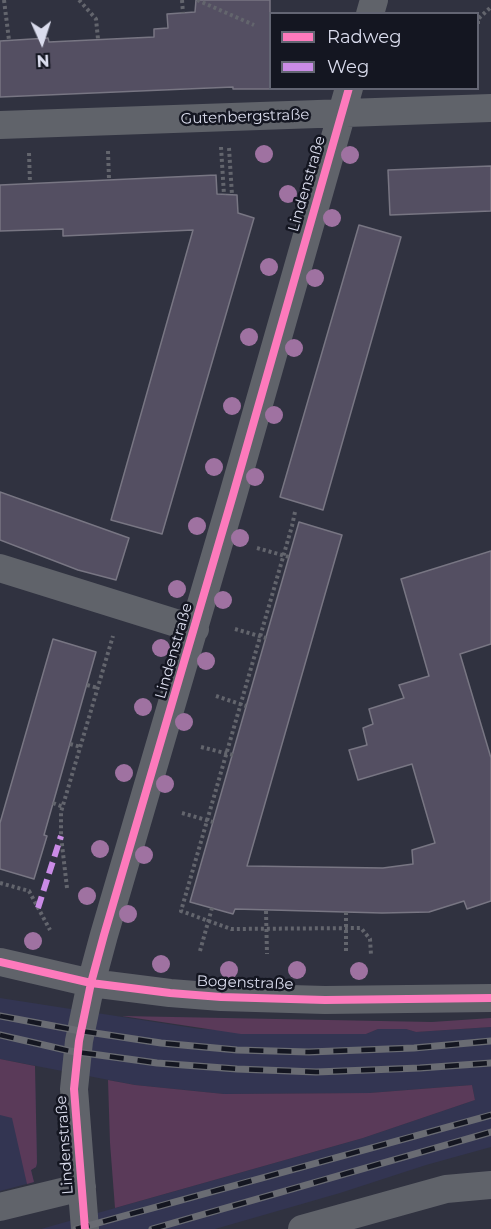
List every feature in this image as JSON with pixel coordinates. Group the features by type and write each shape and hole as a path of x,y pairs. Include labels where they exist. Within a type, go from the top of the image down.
{"street":[{"name":"Gutenbergstraße","path":"0,125 345,101 491,108"},
{"name":"Lindenstraße","path":"85,1229 74,1089 91,983 195,629 345,101"},
{"path":"0,568 195,629"},
{"name":"Bogenstraße","path":"0,962 91,983 221,997 325,1000 491,998"},
{"path":"302,1229 446,1189 491,1185"},
{"path":"0,1207 82,1187"}],"path":[{"path":"2,0 9,40"},
{"path":"79,0 96,19 98,39"},
{"path":"182,0 183,13"},
{"path":"197,0 254,25"},
{"path":"479,18 491,7"},
{"path":"221,143 224,195"},
{"path":"229,143 232,195"},
{"path":"107,147 109,179"},
{"path":"29,149 30,183"},
{"path":"222,169 231,168"},
{"path":"295,512 286,556 244,705 227,753 210,822 181,911 231,929 361,928 370,939 371,955"},
{"path":"257,548 286,556"},
{"path":"235,629 263,637"},
{"path":"67,888 61,812 113,637"},
{"path":"87,685 98,688"},
{"path":"216,696 244,705"},
{"path":"70,744 81,747"},
{"path":"201,747 233,755"},
{"path":"53,803 63,807"},
{"path":"182,813 210,822"},
{"path":"0,882 29,891 50,930"},
{"path":"200,951 212,908"},
{"path":"266,910 267,954"},
{"path":"346,912 346,954"}],"shaded area":[{"path":"0,998 200,1029 366,1034 378,1029 406,1029 416,1032 491,1027 491,1147 215,1229 41,1229 363,1138 475,1100 472,1085 369,1093 224,1094 135,1085 0,1059"},
{"path":"122,1016 432,1022 491,1018 491,1027 416,1032 406,1029 378,1029 366,1034 241,1034"},
{"path":"0,1059 35,1066 37,1163 36,1167 31,1170 34,1182 27,1184 12,1118 0,1115"},
{"path":"0,1072 35,1079 37,1163 36,1167 31,1170 34,1182 0,1191"},
{"path":"108,1080 224,1094 369,1093 472,1085 475,1100 363,1138 115,1208"}],"building":[{"path":"196,0 270,0 269,89 233,89 233,87 0,97 0,41 48,38 49,42 154,37 154,29 168,28 167,14 195,12"},
{"path":"491,166 491,211 390,215 388,170"},
{"path":"216,175 217,194 237,195 238,213 254,218 162,534 111,520 193,230 63,236 63,229 0,231 0,185"},
{"path":"359,225 401,237 323,510 280,497"},
{"path":"0,492 129,538 116,580 78,570 0,540"},
{"path":"299,522 342,535 247,866 383,868 413,864 412,850 435,843 412,764 358,780 349,750 367,745 363,728 373,724 369,709 404,698 399,685 429,676 401,579 491,551 491,644 460,654 491,758 491,901 467,909 464,901 429,912 235,909 233,914 190,902"},
{"path":"53,639 96,652 44,835 47,836 34,879 0,869 0,823"}],"railway":[{"path":"0,1016 161,1043 237,1050 309,1052 414,1048 491,1041"},
{"path":"0,1035 70,1051 157,1063 237,1069 316,1072 491,1063"},
{"path":"76,1229 491,1115"},
{"path":"152,1229 491,1132"}],"marked path":[{"path":"38,908 61,836"}],"cycle path":[{"path":"85,1229 74,1089 79,1041 91,983 348,90"},
{"path":"0,962 91,983 221,997 325,1000 491,998"}]}
